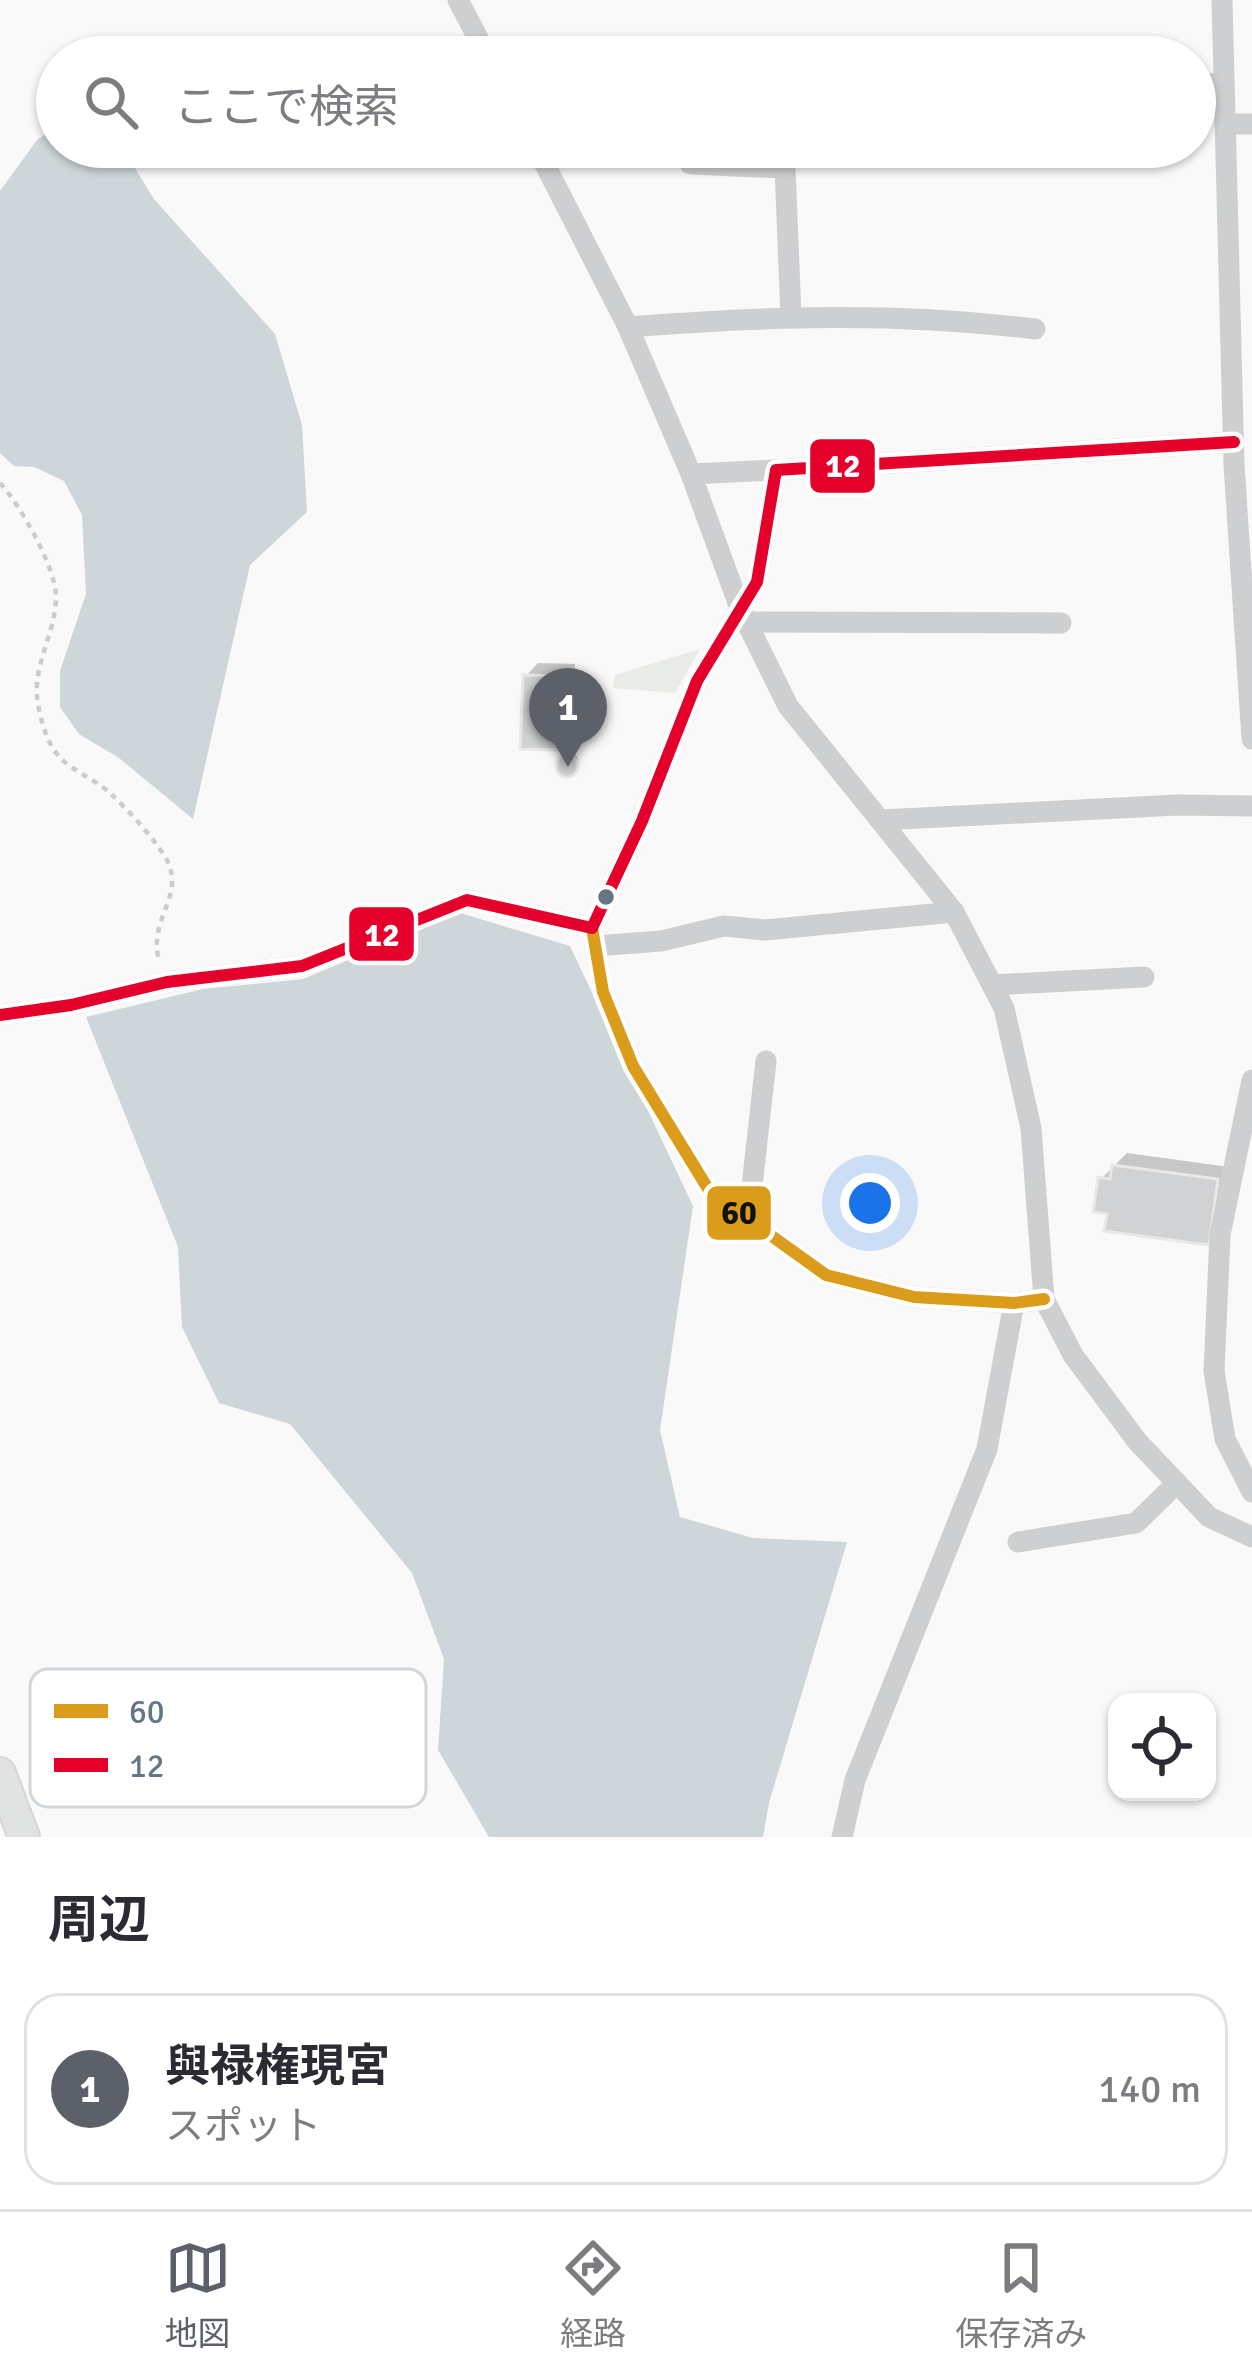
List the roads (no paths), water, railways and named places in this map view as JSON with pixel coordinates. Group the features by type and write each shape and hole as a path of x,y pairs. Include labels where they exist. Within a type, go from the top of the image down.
{"street":[{"path":"458,0 477,36"},
{"path":"1222,0 1252,739"},
{"path":"1216,84 1224,83"},
{"path":"1225,124 1252,124"},
{"path":"547,168 628,327 691,474 744,616 788,706 954,912 1004,1008 1031,1128 1044,1299 1073,1355 1137,1441 1209,1517 1252,1537"},
{"path":"785,168 791,316"},
{"path":"628,327 791,316 1034,329"},
{"path":"691,474 1240,458"},
{"path":"776,470 757,582 744,616 697,681 594,937 603,992 633,1066 710,1192 748,1222 826,1275 914,1297 1014,1303 1044,1299"},
{"path":"744,616 1060,623"},
{"path":"881,820 1177,805 1252,806"},
{"path":"0,1015 167,982 302,966 467,900 594,937 661,941 724,926 765,930 954,912"},
{"path":"992,986 1144,976"},
{"path":"748,1222 766,1061"},
{"path":"1252,1080 1220,1235 1214,1371 1225,1439 1252,1492"},
{"path":"842,1837 869,1741 987,1449 1014,1303"},
{"path":"1018,1542 1136,1523 1177,1483"},
{"path":"0,1773 24,1837"}],"place":[{"name":"與禄権現宮","path":"568,767"}]}
